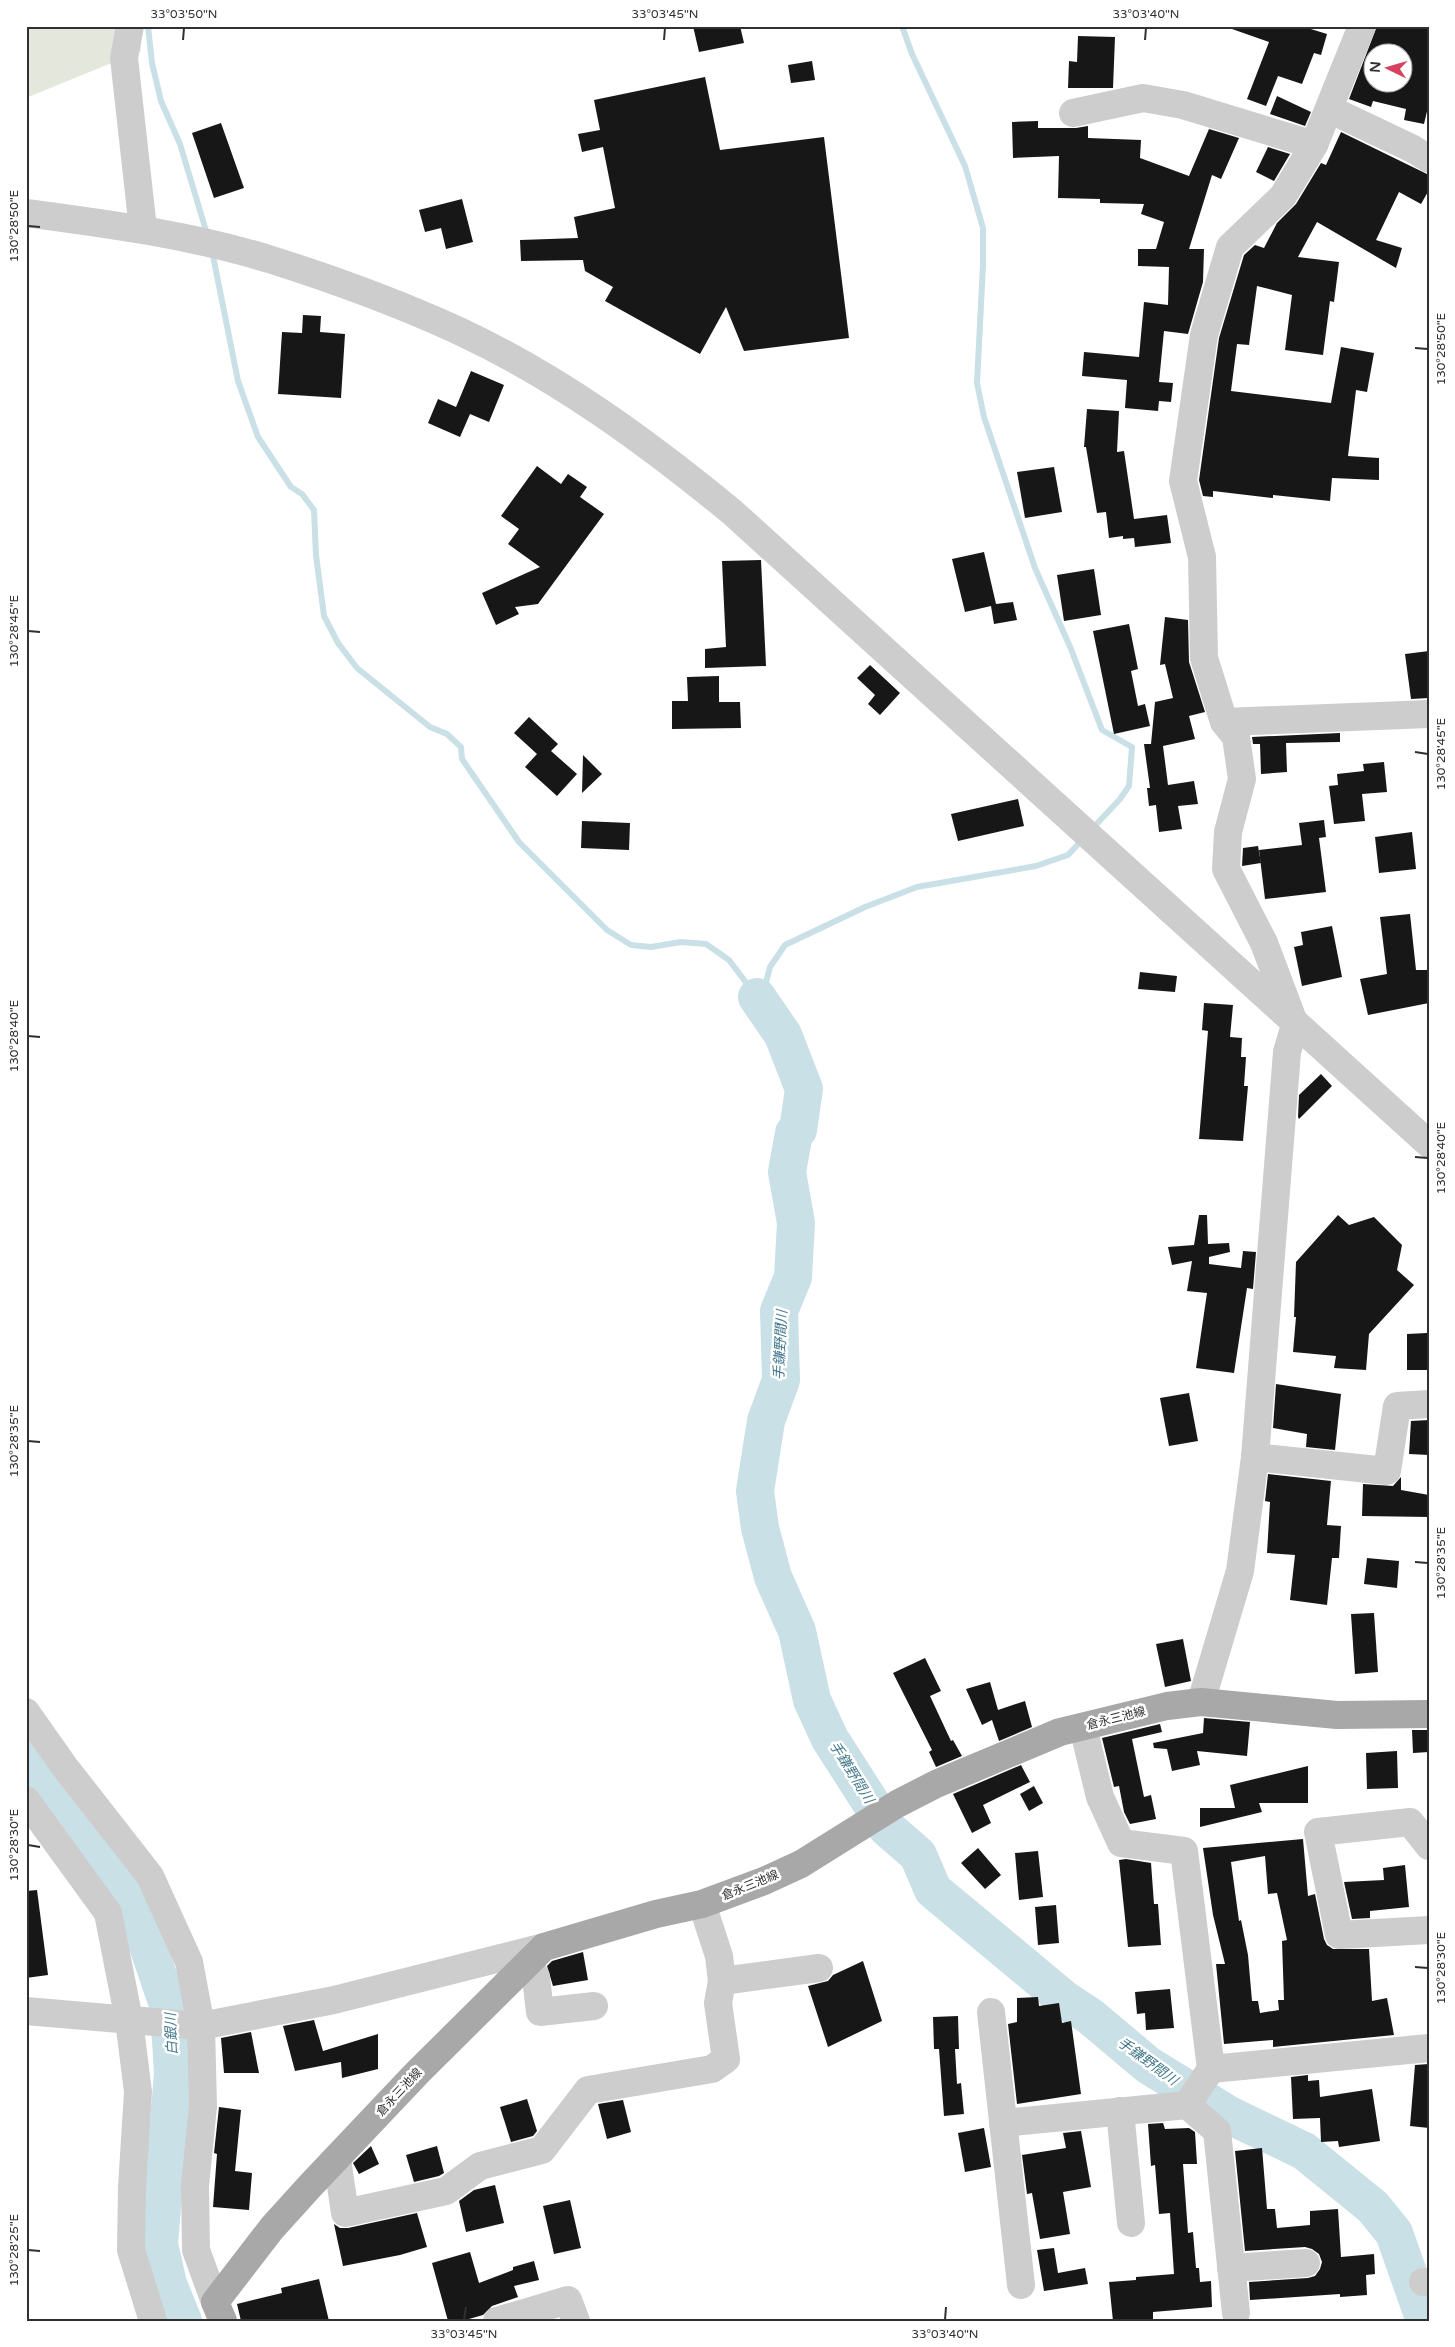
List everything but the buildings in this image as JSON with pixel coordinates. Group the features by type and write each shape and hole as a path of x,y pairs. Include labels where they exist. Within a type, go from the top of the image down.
{"main road":[{"name":"倉永三池線","path":"219,2311 272,2228 417,2073 536,1955 656,1914 702,1904 764,1881 801,1864 897,1804 936,1784 1060,1732 1167,1706 1201,1702 1337,1714 1429,1714"}],"street":[{"path":"130,26 124,58 143,229"},
{"path":"1201,1702 1240,1571 1255,1457 1287,1052 1295,1025 1264,943 1226,869 1228,832 1242,779 1236,737 1224,722 1204,658 1202,557 1183,481 1204,335 1230,247 1283,196 1314,145 1362,26"},
{"path":"1073,113 1143,98 1183,105 1314,145"},
{"path":"1329,109 1413,149 1429,159"},
{"path":"26,213 143,229 271,260 381,298 469,336 521,364 600,413 671,462 732,512 1295,1025 1429,1144"},
{"path":"1224,722 1429,714"},
{"path":"1255,1457 1387,1471 1397,1406 1429,1404"},
{"path":"26,1712 64,1766 150,1876 189,1962 201,2026 203,2106 195,2186 196,2250 219,2311"},
{"path":"1083,1727 1100,1797 1122,1844 1184,1851 1211,2069 1187,2105"},
{"path":"26,1800 108,1913 129,2020 138,2092 132,2187 131,2250 153,2321"},
{"path":"1429,1846 1410,1822 1318,1832 1339,1935 1429,1930"},
{"path":"337,2159 345,2213 446,2191 480,2166 542,2150 588,2090 712,2069 726,2059 718,2003 722,1981 720,1956 702,1904"},
{"path":"26,2011 201,2026 334,2000 536,1955 536,1977 540,2012 594,2006"},
{"path":"722,1981 819,1968"},
{"path":"991,2012 1021,2285"},
{"path":"1211,2069 1429,2048"},
{"path":"1003,2123 1187,2105 1218,2131 1236,2313"},
{"path":"1120,2111 1131,2223"},
{"path":"1231,2268 1306,2263"},
{"path":"497,2321 568,2300 576,2321"}],"shaded area":[{"path":"26,26 137,26 141,51 26,98"}],"waterway":[{"path":"148,26 152,63 161,101 180,144 207,234"},
{"path":"902,26 912,54 965,166 983,228 977,383 984,417 1035,568 1071,649 1102,730 1132,747 1129,786 1120,799 1092,829"},
{"path":"212,251 238,381 258,437 291,487 302,494 314,510 316,555 324,616 338,643 357,668 430,727 447,734 461,747 462,759 519,842 607,930 631,945 651,947 681,942 706,944 729,960 757,997 764,990 770,967 785,945 865,907 917,887 1036,866 1068,855 1083,839"},
{"name":"手鎌野間川","path":"757,997 783,1035 804,1089 798,1130 794,1133 787,1172 796,1223 793,1277 779,1311 781,1380 766,1421 755,1491 760,1528 773,1577 797,1631 812,1700 830,1739 887,1828 918,1855 933,1890 1064,1999 1091,2017 1148,2065 1229,2115 1304,2151 1373,2207 1394,2233 1425,2321"},
{"name":"白銀川","path":"26,1754 130,1893 169,2008 173,2073 159,2244 168,2284 183,2321"}]}
